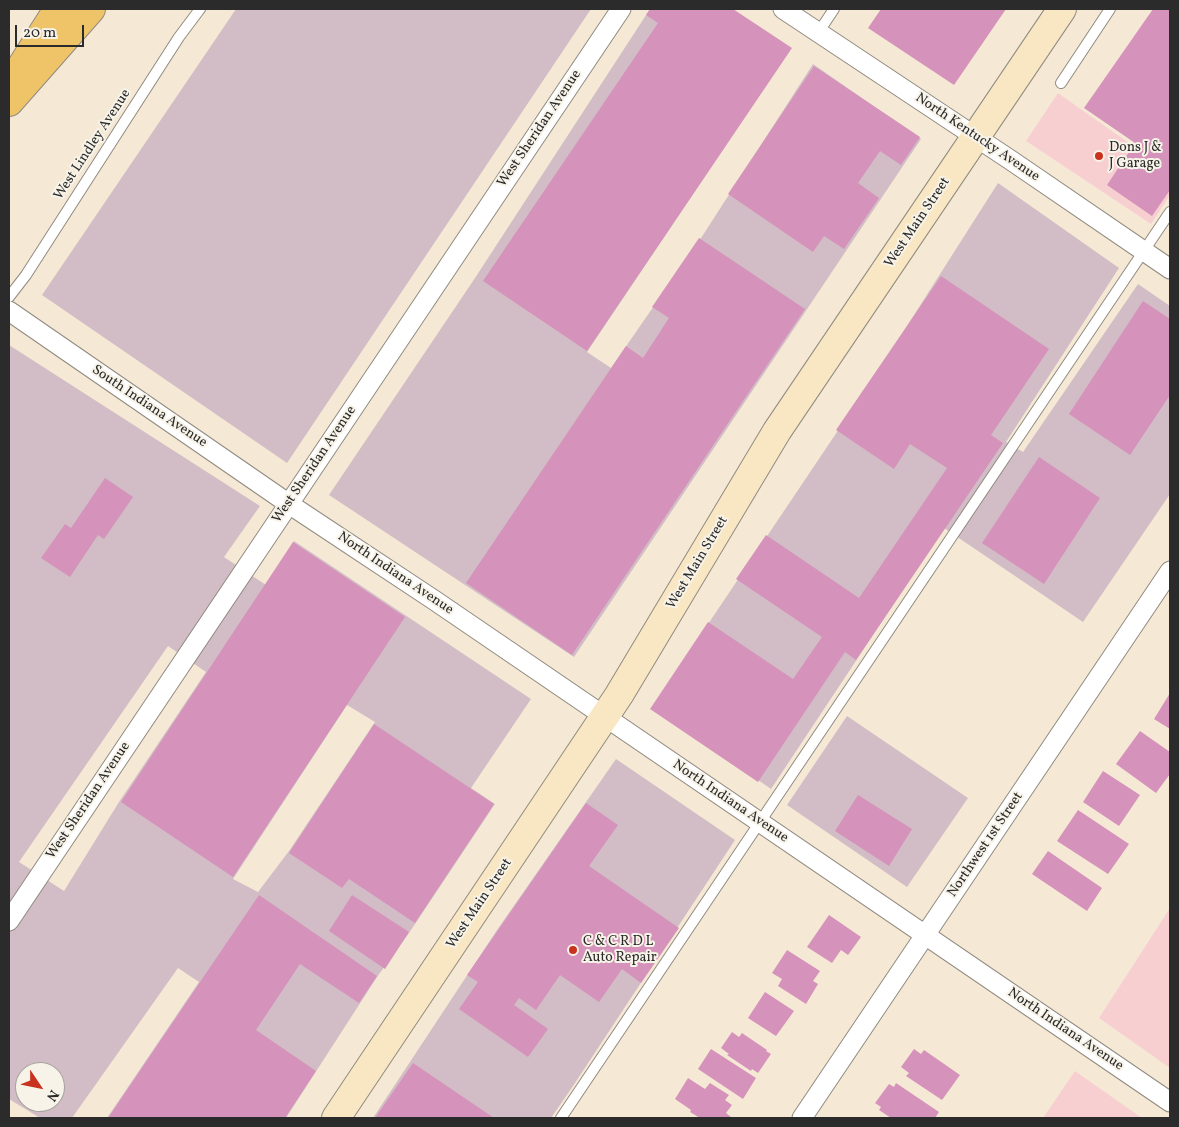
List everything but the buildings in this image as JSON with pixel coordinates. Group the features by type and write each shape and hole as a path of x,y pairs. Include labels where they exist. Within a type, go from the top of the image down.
{"main road":[{"path":"9,86 58,9"},
{"path":"9,102 91,9"},
{"name":"West Main Street","path":"336,1118 619,695 777,431 1062,9"}],"street":[{"name":"West Sheridan Avenue","path":"9,921 621,9"},
{"name":"North Kentucky Avenue","path":"783,9 1170,269"},
{"name":"South Indiana Avenue","path":"9,311 289,504"},
{"name":"North Indiana Avenue","path":"289,504 605,716 1170,1102"},
{"name":"Northwest 1st Street","path":"802,1118 1170,571"}],"lane":[{"name":"West Lindley Avenue","path":"9,297 26,275 179,37 200,9"},
{"path":"818,32 834,9"},
{"path":"1061,82 1110,9"},
{"path":"561,1118 1170,212"}],"shaded area":[{"path":"236,9 591,9 287,463 42,295"},
{"path":"650,9 730,9 790,50 587,352 611,368 703,235 813,64 921,139 574,657 329,495 475,278"},
{"name":"Dons J & J Garage","path":"1058,93 1170,172 1170,195 1151,224 1026,141"},
{"path":"998,183 1119,268 1006,442 1023,452 1138,284 1170,306 1170,494 1083,622 944,528 771,789 653,706 886,359"},
{"path":"9,345 260,506 224,557 266,585 294,541 531,699 471,788 495,804 409,933 377,977 286,1118 107,1118 199,982 178,968 72,1118 40,1118 30,1112 65,1112 65,1062 15,1062 15,1103 9,1099","holes":["168,646 206,672 119,802 64,891 19,862","347,705 375,722 289,851 258,892 233,879"]},
{"path":"847,716 968,798 907,887 787,805"},
{"path":"616,759 735,840 573,1086 551,1118 373,1118 497,930"},
{"path":"1170,908 1170,1068 1099,1018"},
{"path":"1075,1071 1142,1118 1043,1118"}],"place":[{"name":"Dons J & J Garage","path":"1099,156"},
{"name":"C & C R D L Auto Repair","path":"573,950"}]}
